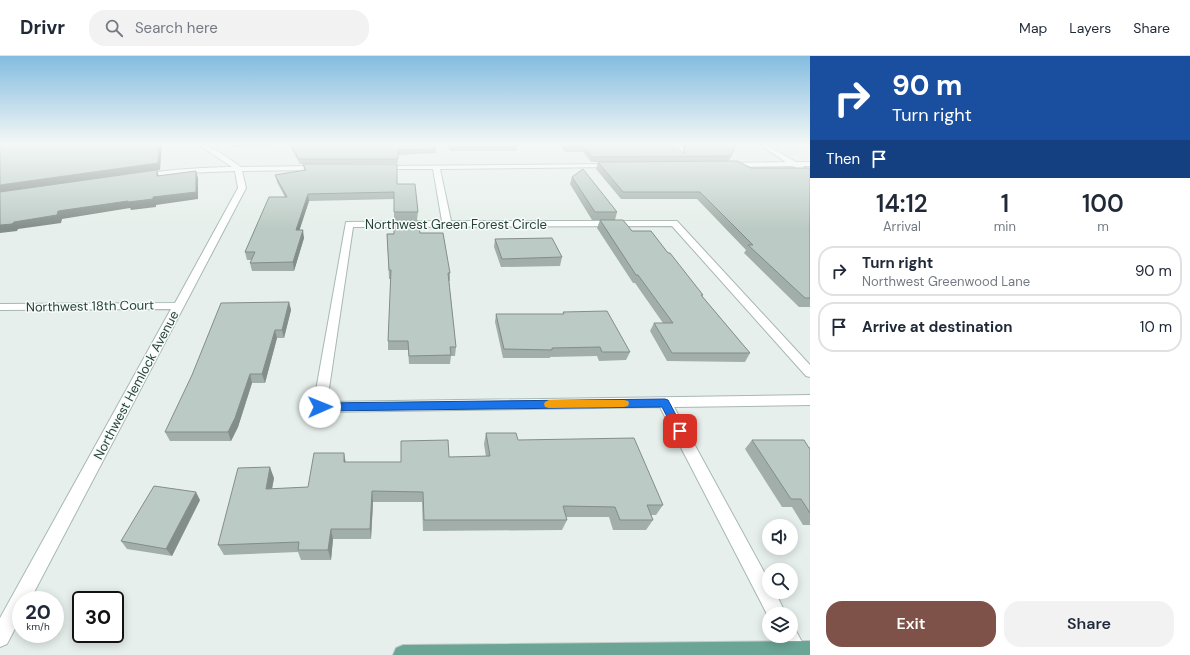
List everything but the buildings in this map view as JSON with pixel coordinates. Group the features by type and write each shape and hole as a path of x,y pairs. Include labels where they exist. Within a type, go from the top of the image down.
{"main road":[{"path":"403,655 798,649"}],"street":[{"path":"138,177 165,173"},
{"name":"Northwest Hemlock Avenue","path":"0,637 242,188 239,173"},
{"path":"437,173 447,224"},
{"name":"Northwest Green Forest Circle","path":"810,373 674,223 349,224 320,407 810,400"},
{"name":"Northwest 18th Court","path":"0,307 179,306"},
{"path":"665,403 773,607"}],"slow traffic":[{"path":"549,404 624,403"}],"route":[{"path":"320,407 665,403 680,431"}]}
